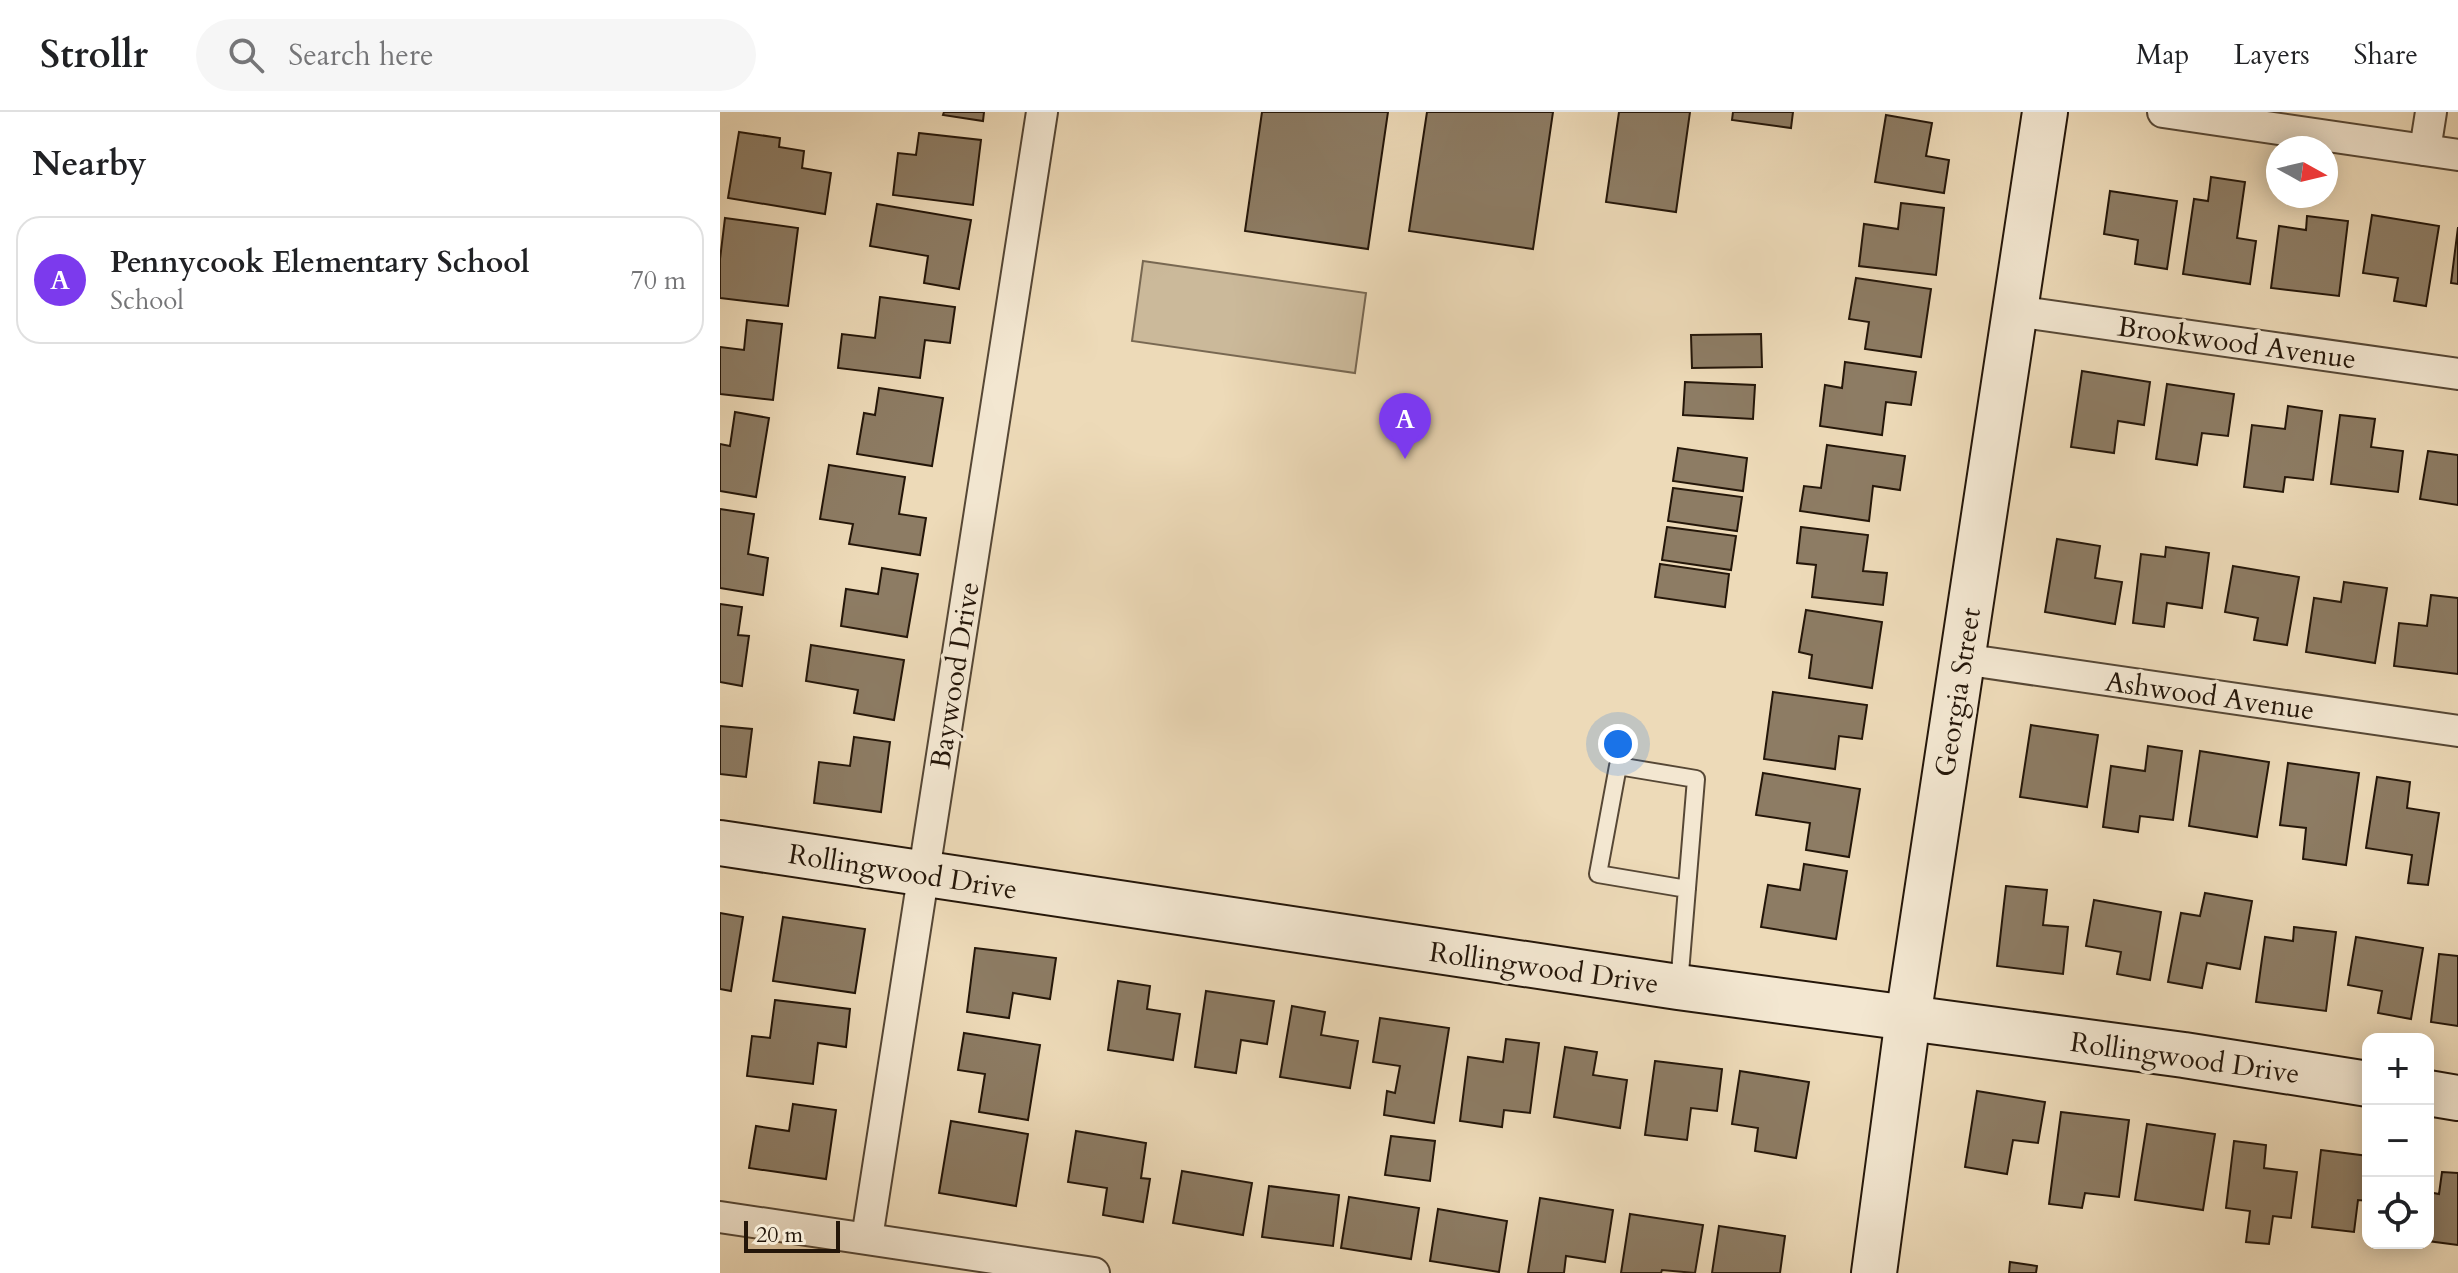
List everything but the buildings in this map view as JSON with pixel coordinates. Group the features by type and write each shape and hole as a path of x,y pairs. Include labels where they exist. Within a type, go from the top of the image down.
{"street":[{"name":"Baywood Drive","path":"867,1238 1042,112"},
{"name":"Georgia Street","path":"1874,1273 1908,1018 2045,112"},
{"path":"2163,112 2458,155"},
{"path":"2425,150 2431,112"},
{"name":"Brookwood Avenue","path":"2015,311 2458,374"},
{"name":"Ashwood Avenue","path":"1962,659 2458,731"},
{"name":"Rollingwood Drive","path":"720,843 1678,987 2184,1055 2362,1083"},
{"path":"2434,1094 2458,1098"},
{"path":"720,1217 1094,1273"}],"lane":[{"path":"1678,987 1687,889 1696,779 1618,766 1598,874 1687,889"}],"shaded area":[{"path":"1143,261 1366,293 1355,373 1132,341"}],"place":[{"name":"Pennycook Elementary School","path":"1405,459"}]}
